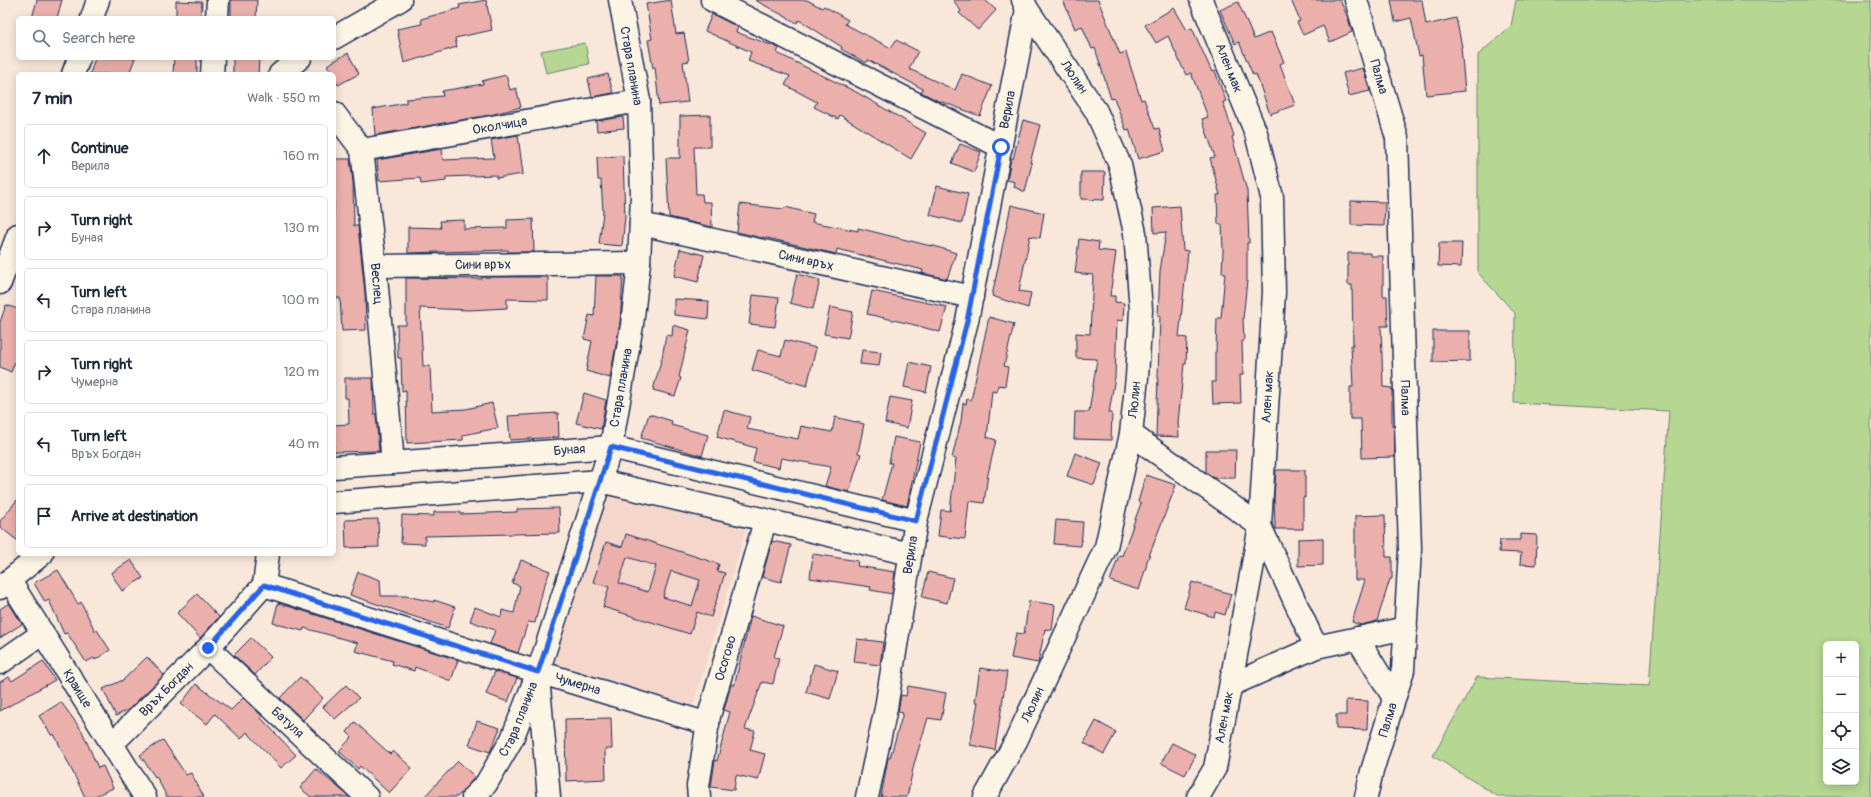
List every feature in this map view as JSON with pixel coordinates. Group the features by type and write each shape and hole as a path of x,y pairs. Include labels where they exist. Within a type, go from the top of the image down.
{"street":[{"path":"93,16 98,0"},
{"path":"217,16 218,0"},
{"path":"336,37 399,0"},
{"name":"Стара планина","path":"473,797 486,784 512,739 538,672 611,447 632,325 639,263 642,196 639,101 620,0"},
{"path":"712,0 1001,147"},
{"name":"Ален мак","path":"1198,797 1215,768 1260,526 1274,292 1272,197 1256,133 1201,0"},
{"name":"Палма","path":"1356,0 1397,138 1410,549 1403,670 1372,771 1366,797"},
{"name":"Верила","path":"867,797 886,708 916,521 972,297 1001,147 1025,4"},
{"name":"Люлин","path":"985,797 1016,741 1106,547 1131,434 1137,377 1141,310 1135,233 1120,165 1096,111 1025,4"},
{"path":"74,72 78,60"},
{"path":"212,72 213,60"},
{"name":"Околчица","path":"362,150 639,101"},
{"path":"336,116 362,150"},
{"name":"Веслец","path":"362,150 375,266 393,463"},
{"name":"Сини връх","path":"641,224 972,297"},
{"path":"0,283 16,240"},
{"name":"Сини връх","path":"375,266 639,263"},
{"path":"1131,434 1260,526 1316,647"},
{"name":"Буная","path":"336,467 611,447 916,521"},
{"path":"336,502 600,481 910,554"},
{"name":"Осогово","path":"699,797 698,786 708,724 765,521"},
{"path":"5,584 40,556"},
{"path":"264,585 268,556"},
{"name":"Краище","path":"5,584 43,633 145,797"},
{"name":"Чумерна","path":"264,585 708,724"},
{"name":"Връх Богдан","path":"112,744 208,648 264,585"},
{"path":"1231,685 1316,647 1406,628"},
{"path":"0,663 43,633"},
{"path":"1357,638 1394,698"},
{"name":"Батуля","path":"208,648 367,797"},
{"path":"538,672 549,797"}],"shaded area":[{"path":"606,488 746,530 693,706 552,664"}],"green space":[{"path":"1516,0 1871,0 1871,797 1499,797 1433,756 1477,677 1649,686 1669,411 1514,403 1515,313 1478,273 1478,55 1511,26"},
{"path":"585,43 589,64 546,73 541,51"}],"building":[{"path":"37,0 62,0 58,16 33,16"},
{"path":"231,0 257,0 256,16 231,16"},
{"path":"486,0 492,30 455,38 457,47 404,63 397,29 422,24 421,19 460,8 459,5"},
{"path":"671,0 676,34 684,33 689,61 683,62 688,102 659,105 655,67 653,68 648,40 652,39 646,4"},
{"path":"755,0 807,0 822,8 824,6 848,20 845,24 891,48 896,40 918,51 909,69 955,90 962,74 992,86 980,116 940,102 921,92 923,89 868,60 866,63 841,49 842,47 799,20 797,23"},
{"path":"953,0 985,0 996,10 978,30 959,13 961,11"},
{"path":"1063,0 1098,0 1120,54 1126,52 1141,100 1144,99 1155,129 1159,128 1165,151 1138,159 1129,129 1126,130 1114,98 1111,99 1095,48 1092,49 1082,26 1075,29"},
{"path":"1291,0 1340,0 1352,32 1330,42 1323,26 1303,35 1297,22 1300,21"},
{"path":"1391,0 1422,0 1426,25 1456,18 1462,47 1465,91 1426,95 1422,55 1419,56 1411,18 1395,22"},
{"path":"176,1 202,2 201,16 176,16"},
{"path":"1238,2 1254,39 1271,32 1284,62 1280,64 1295,105 1270,114 1256,74 1253,75 1239,42 1235,44 1220,10"},
{"path":"1174,8 1187,30 1192,28 1212,72 1215,71 1226,101 1223,102 1234,136 1232,137 1247,191 1249,243 1247,243 1247,281 1243,319 1244,341 1242,341 1243,375 1240,375 1241,403 1213,404 1212,382 1215,382 1217,318 1221,318 1225,273 1222,273 1222,224 1218,224 1217,195 1220,195 1210,158 1215,157 1202,119 1208,117 1191,73 1186,75 1168,36 1156,43 1145,25"},
{"path":"712,14 738,27 736,32 779,48 777,53 858,93 926,133 911,159 840,115 838,119 814,107 817,102 785,85 790,76 748,61 751,52 705,31"},
{"path":"348,53 359,74 338,85 336,82 336,72 331,72 327,65"},
{"path":"94,60 134,60 130,72 91,72"},
{"path":"174,60 197,60 197,72 173,72"},
{"path":"233,60 259,60 258,72 233,72"},
{"path":"1363,68 1370,91 1349,96 1343,73"},
{"path":"608,74 613,93 592,97 588,79"},
{"path":"506,75 510,90 516,88 521,107 490,115 375,135 373,109 406,103 406,99 443,96 442,91 483,84 482,81"},
{"path":"710,115 710,147 694,147 696,194 702,194 703,202 711,202 712,227 669,217 666,158 680,158 680,116"},
{"path":"623,117 624,128 597,131 596,121"},
{"path":"1023,120 1040,125 1030,163 1032,163 1025,192 1014,187 1015,182 1007,180 1011,158 1013,159"},
{"path":"518,135 523,174 496,178 496,175 446,177 446,181 421,184 420,178 379,181 377,160 442,149 443,160 494,158 491,140"},
{"path":"960,144 981,152 974,172 952,163"},
{"path":"623,156 625,218 622,246 599,244 603,212 601,180 598,180 597,157"},
{"path":"336,159 350,159 353,182 354,226 358,226 365,293 366,330 342,331 340,298 336,298"},
{"path":"1081,172 1105,172 1104,200 1081,199"},
{"path":"937,186 968,194 962,223 930,215"},
{"path":"1351,201 1385,202 1384,226 1351,225"},
{"path":"740,204 784,209 785,207 814,214 812,222 858,231 858,228 931,245 956,253 947,279 922,273 923,270 837,249 836,254 762,238 737,232"},
{"path":"1011,205 1044,213 1040,238 1030,236 1019,291 1031,293 1028,308 992,296"},
{"path":"1180,206 1183,250 1188,251 1179,337 1187,338 1186,364 1184,364 1178,422 1179,437 1156,436 1160,271 1166,232 1154,233 1153,208"},
{"path":"533,219 534,252 508,252 508,250 408,253 408,227 441,228 440,221 464,220 464,229 507,228 507,220"},
{"path":"1079,239 1099,242 1098,250 1116,252 1110,296 1115,296 1115,302 1124,303 1123,321 1117,320 1115,377 1109,413 1112,413 1111,440 1074,439 1075,412 1089,412 1097,359 1076,358 1076,333 1090,334 1093,275 1075,273"},
{"path":"1439,243 1462,243 1461,267 1438,266"},
{"path":"680,249 704,255 698,282 674,276"},
{"path":"1348,253 1370,253 1370,256 1383,256 1383,296 1387,296 1388,326 1381,326 1383,387 1392,388 1392,426 1394,426 1395,457 1362,458 1361,419 1350,419 1350,387 1353,387 1351,345 1353,345 1352,285 1348,285"},
{"path":"797,274 820,280 813,309 790,303"},
{"path":"596,276 623,276 620,323 610,378 586,371 592,341 584,339 589,315 594,316"},
{"path":"482,277 548,277 548,300 507,299 507,308 469,310 420,308 423,366 430,366 432,411 466,409 492,403 498,428 463,435 463,440 407,443 406,390 402,391 401,358 398,358 397,325 406,325 406,278 482,279"},
{"path":"872,291 947,307 940,332 867,314"},
{"path":"753,295 779,298 775,327 749,324"},
{"path":"674,299 709,301 708,319 674,315"},
{"path":"6,305 16,308 16,359 11,372 0,367 0,322"},
{"path":"830,307 853,312 848,338 824,334"},
{"path":"989,317 1014,324 1004,366 1008,367 1005,386 998,385 997,392 992,391 987,437 996,440 988,474 984,503 969,501 965,539 938,536 941,510 950,511 956,459 952,458 961,421 963,403 966,404 967,399 971,400"},
{"path":"673,325 690,330 679,377 681,378 675,396 653,390 662,358 666,335 672,336"},
{"path":"1433,331 1470,331 1470,361 1433,362"},
{"path":"785,340 816,348 807,386 752,370 758,350 781,356"},
{"path":"862,350 881,352 879,366 860,364"},
{"path":"909,362 931,367 926,392 904,387"},
{"path":"345,378 373,378 374,414 376,414 379,451 336,452 336,425 349,424 348,398 345,398"},
{"path":"584,393 606,400 601,429 576,423"},
{"path":"890,397 912,401 907,428 885,423"},
{"path":"724,410 750,417 747,429 798,439 801,426 832,432 835,417 864,424 858,453 861,454 849,492 825,486 831,467 781,458 779,468 753,462 756,448 717,437"},
{"path":"558,413 559,437 510,440 508,416"},
{"path":"649,414 672,421 671,425 708,435 702,456 641,438"},
{"path":"894,437 920,442 907,506 882,500 892,463 889,463"},
{"path":"1206,450 1236,450 1235,478 1214,478 1206,472"},
{"path":"1075,453 1102,463 1094,485 1067,476"},
{"path":"1276,470 1305,470 1303,529 1275,529 1274,497"},
{"path":"1146,475 1176,485 1146,564 1139,590 1110,581 1119,555 1122,556 1141,503 1138,502"},
{"path":"16,501 16,539 0,527 0,521"},
{"path":"559,508 560,533 425,536 425,544 401,543 402,515 434,516 434,512 460,512 460,514 517,512 517,509"},
{"path":"1385,515 1386,557 1392,557 1392,579 1390,579 1377,621 1361,625 1352,622 1365,580 1355,580 1355,516"},
{"path":"378,519 379,547 346,548 345,520"},
{"path":"1056,520 1083,522 1081,546 1054,544"},
{"path":"626,534 719,564 717,571 725,573 711,617 697,612 690,634 603,607 609,587 593,582 606,542 622,547","holes":["627,557 656,566 648,592 619,583","671,571 700,580 692,606 663,597"]},
{"path":"1521,534 1537,535 1536,565 1520,564 1521,553 1499,552 1500,540 1521,540"},
{"path":"1323,538 1323,565 1298,566 1298,539"},
{"path":"772,541 791,545 781,582 762,577"},
{"path":"813,554 858,561 857,566 895,572 892,594 870,590 871,587 810,578"},
{"path":"131,560 143,578 122,591 111,573"},
{"path":"521,560 550,571 543,589 535,623 528,622 518,653 490,644 495,630 470,621 475,607 501,617 502,610 514,613 520,586 512,583"},
{"path":"58,570 78,604 81,602 95,631 97,630 110,650 95,660 94,658 86,662 67,633 64,634 49,600 45,602 34,583"},
{"path":"358,572 380,580 381,596 406,596 434,602 434,600 455,607 448,628 350,595"},
{"path":"928,572 953,578 947,603 922,597"},
{"path":"1192,582 1231,594 1225,615 1215,612 1214,617 1184,608"},
{"path":"197,594 219,617 200,638 177,613"},
{"path":"1029,601 1055,605 1052,630 1045,629 1038,663 1011,658 1016,633 1024,634"},
{"path":"9,603 22,624 0,638 0,609"},
{"path":"278,603 458,660 451,681 415,667 414,671 392,664 393,661 355,651 358,643 304,628 303,631 273,623"},
{"path":"751,616 783,626 774,657 779,658 773,684 762,682 745,729 755,731 750,750 765,754 758,780 736,775 734,790 711,787 715,760 717,761 730,712 724,710 731,684 734,686"},
{"path":"251,638 271,657 255,675 234,655"},
{"path":"857,639 883,642 880,665 854,662"},
{"path":"147,657 164,675 129,709 116,716 103,689 123,680"},
{"path":"43,661 55,680 0,711 0,682 9,677 12,681"},
{"path":"814,664 838,671 830,699 806,692"},
{"path":"980,668 1007,672 995,750 970,745 978,702 975,702"},
{"path":"495,671 517,678 508,702 486,694"},
{"path":"300,677 323,698 303,720 280,698"},
{"path":"196,684 231,710 243,698 262,716 261,718 296,755 281,768 247,732 241,739 215,714 207,724 181,704"},
{"path":"346,685 359,698 335,719 323,707"},
{"path":"908,686 946,693 941,720 928,718 914,764 907,797 881,797 888,758 890,758 903,713 898,712 901,695 906,696"},
{"path":"1346,700 1368,701 1367,730 1336,729 1336,715 1346,715"},
{"path":"61,702 82,731 98,768 103,766 113,788 93,797 85,797 54,734 52,736 39,716"},
{"path":"611,718 612,749 605,749 606,779 566,781 565,719"},
{"path":"477,721 500,728 490,752 469,745"},
{"path":"1096,721 1116,732 1104,754 1084,743"},
{"path":"355,722 390,754 393,751 412,768 389,793 360,766 358,769 339,751 352,737 347,732"},
{"path":"163,740 186,775 191,773 204,797 167,797 156,776 155,777 140,755"},
{"path":"1172,743 1196,755 1185,775 1161,763"},
{"path":"458,761 475,777 462,792 457,797 424,797"},
{"path":"316,769 349,797 311,797 300,788"}],"route":[{"path":"208,648 264,585 538,672 611,447 916,521 967,321 1001,147"}]}
